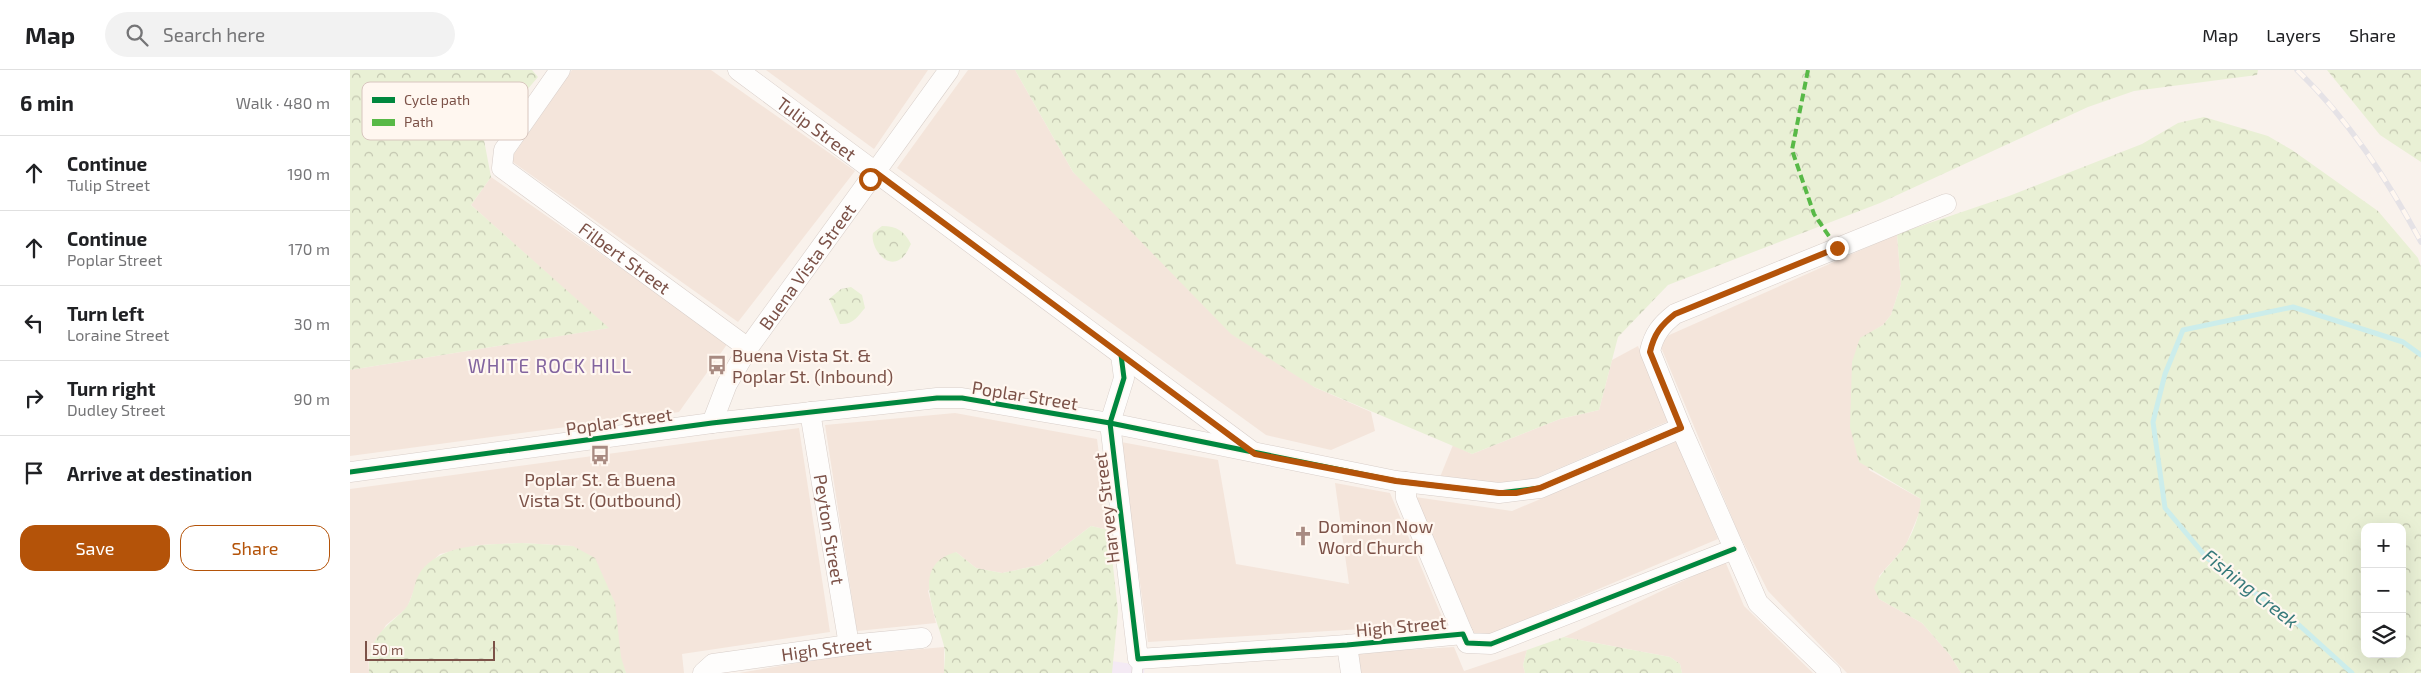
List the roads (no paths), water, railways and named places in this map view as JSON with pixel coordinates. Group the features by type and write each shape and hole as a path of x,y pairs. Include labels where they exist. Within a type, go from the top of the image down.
{"street":[{"name":"Filbert Street","path":"528,116 560,70"},
{"name":"Tulip Street","path":"738,70 1255,454"},
{"name":"Buena Vista Street","path":"712,422 726,384 748,348 949,70"},
{"name":"Filbert Street","path":"511,140 504,150 502,168 748,348"},
{"path":"1830,673 1758,602 1681,428 1650,352 1654,338 1662,325 1675,314 1946,204"},
{"name":"Harvey Street","path":"1121,355 1124,378 1110,423 1137,666"},
{"name":"Poplar Street","path":"350,472 712,422 937,398 962,398 1110,423 1255,454 1406,482 1499,493 1540,488 1681,428"},
{"name":"Peyton Street","path":"810,412 849,645"},
{"path":"1406,482 1406,498 1462,634"},
{"name":"High Street","path":"1137,666 1462,634 1467,644 1491,644 1734,549"},
{"name":"High Street","path":"703,673 713,664 849,645 922,638"},
{"path":"1347,645 1351,673"}],"waterway":[{"name":"Fishing Creek","path":"2352,673 2299,625 2207,558 2165,508 2153,422 2165,374 2183,330 2293,307 2403,342 2421,355"}],"railway":[{"path":"2297,70 2334,109 2366,151 2395,196 2421,242"}],"place":[{"name":"Buena Vista St. & Poplar St. (Inbound)","path":"717,365"},
{"name":"Poplar St. & Buena Vista St. (Outbound)","path":"600,455"},
{"name":"Dominon Now Word Church","path":"1303,536"}],"district":[{"name":"WHITE ROCK HILL","path":"550,365"}]}
